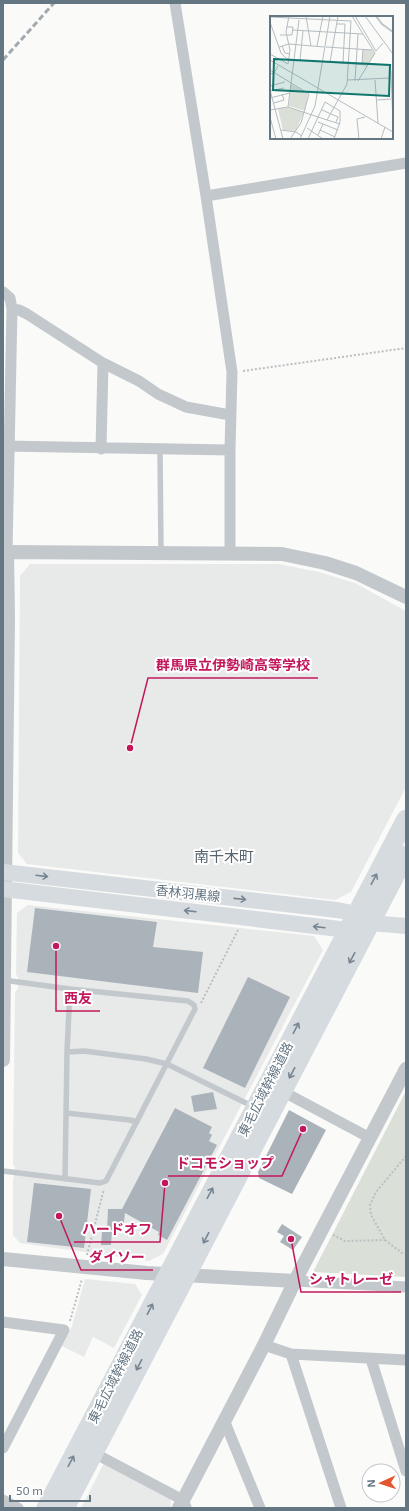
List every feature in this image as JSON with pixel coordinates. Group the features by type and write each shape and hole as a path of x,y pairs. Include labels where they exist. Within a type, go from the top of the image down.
{"highway":[{"name":"東毛広域幹線道路","path":"65,1508 282,1091 364,919 406,819"},
{"name":"東毛広域幹線道路","path":"46,1508 348,930 364,919 406,855"}],"main road":[{"name":"香林羽黒線","path":"4,872 324,908 364,919 406,926"},
{"name":"香林羽黒線","path":"4,889 348,930"}],"street":[{"path":"175,3 232,372 230,415 230,553"},
{"path":"206,196 406,163"},
{"path":"3,292 10,298 8,308 5,552 6,617 3,1060"},
{"path":"8,308 27,314 103,363 139,381 158,394 186,408 230,415"},
{"path":"101,449 103,363"},
{"path":"6,446 101,449 230,450"},
{"path":"5,552 282,554 325,563 356,573 406,597"},
{"path":"94,1453 183,1505 224,1420 264,1345 295,1281 406,1069"},
{"path":"282,1091 370,1138"},
{"path":"3,1259 186,1276 406,1286"},
{"path":"3,1322 64,1330 3,1448"},
{"path":"264,1345 291,1354 406,1360"},
{"path":"291,1354 341,1508"},
{"path":"371,1359 406,1471"},
{"path":"224,1420 260,1508"},
{"path":"3,1500 18,1508"}],"lane":[{"path":"160,450 161,552"},
{"path":"3,1171 100,1183 106,1181 195,1009 193,1003 188,1001 70,989 4,980"},
{"path":"65,1179 67,1052 70,989"},
{"path":"67,1052 84,1051 146,1059 167,1064 256,1108"},
{"path":"66,1113 137,1122"}],"path":[{"path":"232,372 406,348"},
{"path":"201,1003 239,928"},
{"path":"406,1156 376,1192 370,1205 371,1215 384,1240 402,1253 406,1253"},
{"path":"87,1256 106,1181"},
{"path":"328,1233 345,1240 384,1240"},
{"path":"69,1324 82,1276"}],"shaded area":[{"path":"30,564 279,564 319,572 355,583 406,611 406,787 351,892 335,900 27,864 18,853 20,576"},
{"path":"28,905 314,936 323,950 163,1254 149,1261 20,1243 13,1235 13,1183 15,1168 13,1164 15,993 18,988 18,978 16,974 17,913"},
{"path":"406,1091 406,1277 313,1272"},
{"path":"85,1279 135,1284 142,1295 114,1348 93,1337 84,1357 62,1346 72,1326"},
{"path":"104,1463 170,1496 171,1508 81,1508"}],"building":[{"path":"35,908 157,922 153,947 203,952 198,993 27,972"},
{"path":"248,977 290,997 245,1088 203,1068"},
{"path":"213,1092 217,1109 194,1112 191,1096"},
{"path":"175,1108 212,1127 209,1133 212,1135 209,1141 217,1145 167,1240 158,1235 159,1232 125,1213 123,1230 107,1230 108,1209 122,1209"},
{"path":"289,1110 326,1130 292,1194 259,1178 258,1172"},
{"path":"34,1183 91,1189 84,1248 27,1242"},
{"path":"282,1224 302,1237 293,1250 280,1242 284,1236 277,1232"},
{"path":"102,1232 112,1232 111,1245 101,1245"}],"railway":[{"path":"3,60 54,3"}],"place":[{"name":"群馬県立伊勢崎高等学校","path":"130,748"},
{"name":"西友","path":"56,946"},
{"name":"ドコモショップ","path":"303,1129"},
{"name":"ハードオフ","path":"165,1183"},
{"name":"ダイソー","path":"59,1216"},
{"name":"シャトレーゼ","path":"291,1239"}],"district":[{"name":"南千木町","path":"224,857"}]}
